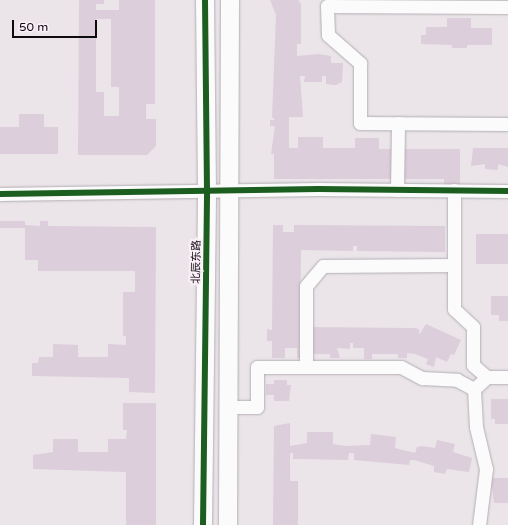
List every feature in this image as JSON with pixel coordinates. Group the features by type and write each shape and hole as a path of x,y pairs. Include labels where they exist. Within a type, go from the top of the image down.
{"street":[{"name":"北辰东路","path":"204,525 207,191 205,0"},
{"path":"228,525 227,407 231,190 230,0"},
{"path":"508,6 327,6 328,34 360,63 360,123 508,124"},
{"path":"397,190 398,123"},
{"path":"0,194 231,190 508,191"},
{"path":"454,190 452,265 454,309 473,327 473,365 457,380"},
{"path":"306,368 306,286 323,266 452,265"},
{"path":"473,365 487,377 508,377"},
{"path":"227,407 257,407 257,368 401,368 422,378 457,380 474,389"},
{"path":"474,389 487,377"},
{"path":"474,389 476,428 486,469 479,525"}],"building":[{"path":"79,0 104,0 104,4 96,4 96,10 119,10 119,0 155,0 155,104 146,104 146,119 156,119 156,146 147,155 78,155","holes":["96,19 111,19 111,87 119,87 119,116 104,116 104,92 96,92"]},
{"path":"270,0 298,0 301,4 301,44 297,44 297,56 319,54 331,56 331,63 343,63 342,82 336,85 326,84 326,76 322,76 322,82 304,82 305,76 300,76 303,117 289,117 289,148 298,148 298,137 323,137 323,148 355,148 355,138 379,138 379,149 460,149 460,186 444,185 444,179 274,179 274,154 271,154 275,126 270,126 270,120 275,120 272,117 276,15"},
{"path":"447,18 471,18 471,28 492,28 492,45 467,45 467,48 452,48 452,45 421,44 421,35 426,35 426,27 447,27"},
{"path":"19,114 44,114 44,127 58,127 58,154 0,154 0,127 19,127"},
{"path":"473,148 508,148 508,167 498,164 498,170 485,169 485,164 471,166"},
{"path":"0,221 25,221 25,225 40,226 40,221 48,221 48,226 156,227 155,393 129,392 129,378 32,376 32,363 38,363 39,357 53,357 53,344 78,345 78,357 108,357 108,344 126,345 126,336 123,336 123,292 135,292 135,271 38,271 38,260 25,260 25,228 0,228"},
{"path":"273,225 283,225 283,232 294,232 294,225 445,226 445,252 357,251 357,246 353,246 353,251 301,250 300,327 414,328 419,329 419,335 426,324 461,340 454,355 451,354 447,362 436,357 434,367 426,364 428,359 415,354 407,353 407,358 398,358 398,354 372,354 372,359 364,359 364,348 353,348 353,343 350,343 350,349 337,348 340,358 330,358 330,354 304,354 304,358 297,358 297,348 285,348 285,358 272,358 272,341 267,341 267,329 272,330"},
{"path":"476,234 508,234 508,264 476,264"},
{"path":"491,296 508,296 508,321 499,321 499,315 491,315"},
{"path":"274,380 287,380 287,385 291,385 289,401 274,401 274,395 266,395 266,384 274,384"},
{"path":"491,399 508,399 508,424 495,424 495,419 491,419"},
{"path":"123,403 156,403 156,525 126,525 126,472 33,469 33,455 53,452 53,439 78,439 78,452 108,452 108,439 126,439 127,430 123,430"},
{"path":"290,423 290,446 307,443 307,432 333,432 333,444 345,446 370,445 371,434 396,437 395,448 415,453 417,447 422,446 435,448 437,440 455,444 453,452 472,458 469,472 447,469 445,474 434,472 434,466 414,460 410,460 409,465 354,460 354,453 349,453 348,460 293,459 293,453 290,453 290,481 298,481 298,525 273,525 274,426"},
{"path":"491,478 508,478 508,503 494,503"}],"cycle path":[{"path":"203,525 207,191 205,0"},
{"path":"0,194 318,189 508,191"}]}
